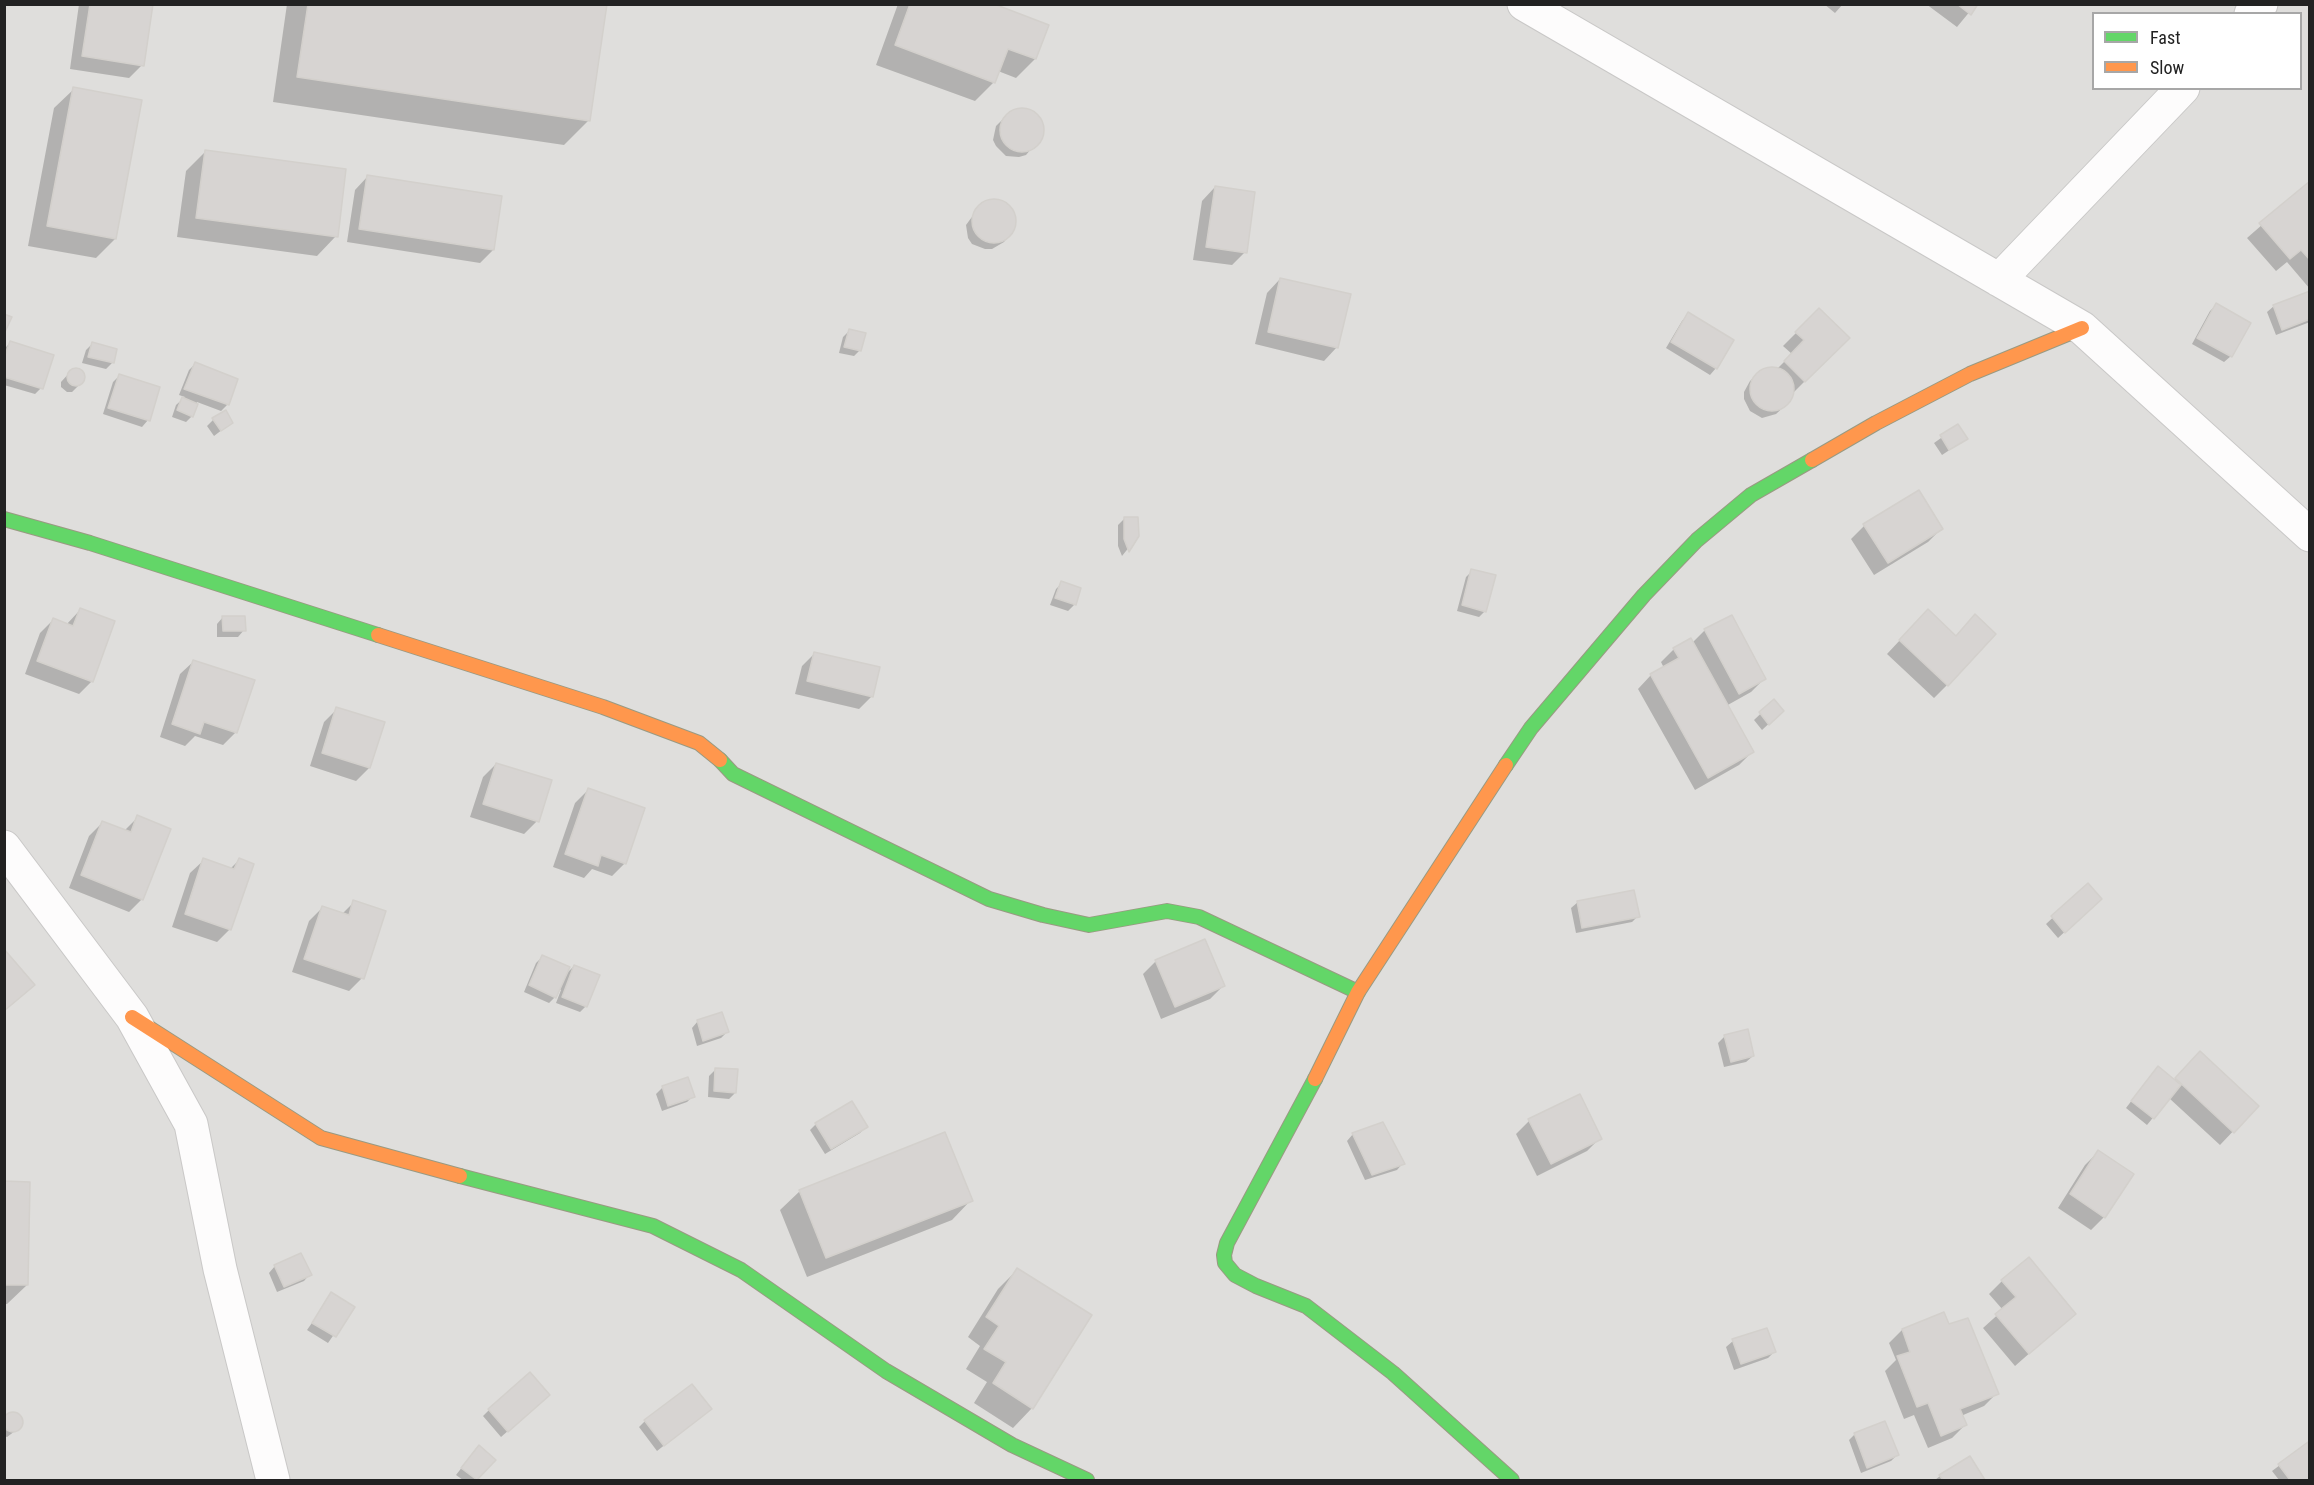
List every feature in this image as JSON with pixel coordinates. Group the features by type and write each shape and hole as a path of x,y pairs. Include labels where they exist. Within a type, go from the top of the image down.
{"street":[{"path":"1524,4 2082,328 2310,535"},
{"path":"1999,280 2181,90"},
{"path":"1512,1480 1393,1373 1306,1306 1235,1275 1225,1263 1227,1243 1251,1195 1294,1122 1358,992 1531,728 1644,595 1697,540 1751,495 1876,423 1970,374 2082,328"},
{"path":"4,519 90,543 357,627 603,707 699,743 719,758 733,774 989,899 1043,915 1089,925 1167,911 1199,917 1358,992"},
{"path":"4,847 132,1017 191,1124 220,1269 273,1480"},
{"path":"132,1017 321,1138 543,1199 653,1226 741,1270 886,1371 1012,1445 1087,1480"}],"shaded area":[{"path":"5,5 2309,5 2309,1480 5,1480"}],"building":[{"path":"90,4 153,4 144,66 82,56"},
{"path":"308,4 607,4 590,121 297,77"},
{"path":"910,4 994,4 1049,25 1036,59 1008,49 995,83 895,45"},
{"path":"1957,4 1978,4 1971,15"},
{"path":"73,87 142,100 116,239 47,226"},
{"path":"1022,108 1031,109 1038,114 1043,121 1043,139 1038,146 1031,151 1022,152 1013,151 1006,146 1001,139 1000,130 1001,121 1006,114 1013,109"},
{"path":"205,150 346,169 338,237 196,218"},
{"path":"367,175 502,196 494,250 359,229"},
{"path":"2310,181 2310,260 2301,250 2290,259 2259,223"},
{"path":"1215,186 1255,192 1247,253 1206,247"},
{"path":"994,199 1003,200 1010,205 1015,212 1015,230 1010,237 1003,242 994,243 985,242 978,237 973,230 972,221 973,212 978,205 985,200"},
{"path":"1280,278 1351,294 1338,348 1268,332"},
{"path":"2310,291 2310,319 2282,330 2273,305"},
{"path":"2216,303 2251,323 2232,357 2197,338"},
{"path":"1819,308 1850,338 1805,382 1784,361 1804,340 1795,332"},
{"path":"1688,312 1734,340 1717,369 1671,342"},
{"path":"4,314 12,317 4,334"},
{"path":"849,329 866,333 861,351 844,347"},
{"path":"10,341 54,355 43,389 4,377 4,358"},
{"path":"92,342 117,349 114,363 88,357"},
{"path":"195,362 238,379 229,405 184,389"},
{"path":"1772,367 1781,368 1788,373 1793,380 1793,398 1788,405 1781,410 1772,411 1763,410 1756,405 1751,398 1750,389 1751,380 1756,373 1763,368"},
{"path":"72,368 80,368 85,373 83,384 72,386 67,381 67,373"},
{"path":"119,374 160,387 150,421 108,408"},
{"path":"182,397 198,404 193,417 177,410"},
{"path":"226,410 233,423 221,431 212,418"},
{"path":"1958,424 1968,439 1949,450 1940,435"},
{"path":"1919,490 1943,529 1888,563 1863,524"},
{"path":"1124,517 1138,517 1139,536 1129,552 1124,539"},
{"path":"1471,569 1496,575 1486,612 1462,605"},
{"path":"1061,581 1081,588 1076,605 1055,598"},
{"path":"80,608 115,621 93,682 37,661 53,618 73,626"},
{"path":"1928,609 1956,636 1975,614 1996,634 1948,686 1899,640"},
{"path":"1732,615 1766,679 1739,694 1704,629"},
{"path":"222,616 245,616 246,631 223,631"},
{"path":"1691,638 1754,752 1708,778 1650,674 1679,658 1673,648"},
{"path":"814,652 880,667 873,697 807,681"},
{"path":"193,660 255,680 237,733 204,722 200,734 172,724"},
{"path":"1774,699 1784,711 1769,725 1759,712"},
{"path":"336,707 385,722 370,768 322,753"},
{"path":"496,763 552,780 539,822 483,804"},
{"path":"588,788 645,808 626,864 601,855 598,866 565,854"},
{"path":"137,815 171,829 143,900 81,875 102,821 131,832"},
{"path":"203,858 234,869 239,858 254,864 231,930 185,914"},
{"path":"2088,883 2102,899 2065,933 2051,916"},
{"path":"1634,890 1640,917 1582,928 1577,901"},
{"path":"353,900 386,911 364,979 304,959 322,906 349,915"},
{"path":"1205,939 1225,986 1175,1007 1155,960"},
{"path":"4,949 35,985 4,1011"},
{"path":"542,955 570,967 556,998 529,985"},
{"path":"574,965 600,975 587,1007 562,997"},
{"path":"722,1012 729,1032 703,1041 697,1020"},
{"path":"1748,1029 1754,1056 1731,1062 1724,1035"},
{"path":"2200,1051 2259,1106 2234,1133 2175,1078"},
{"path":"2158,1066 2181,1085 2154,1119 2131,1101"},
{"path":"715,1068 738,1069 736,1093 714,1091"},
{"path":"688,1077 695,1097 668,1106 662,1086"},
{"path":"1580,1094 1602,1139 1551,1164 1528,1119"},
{"path":"852,1101 868,1127 831,1149 815,1123"},
{"path":"1383,1122 1405,1164 1372,1175 1352,1133"},
{"path":"945,1132 973,1201 826,1258 799,1190"},
{"path":"2098,1150 2134,1174 2105,1218 2070,1194"},
{"path":"4,1181 30,1182 28,1285 4,1285"},
{"path":"301,1253 312,1275 284,1287 274,1265"},
{"path":"2029,1257 2076,1314 2029,1354 1995,1314 2016,1297 2001,1280"},
{"path":"1017,1268 1092,1315 1033,1409 993,1383 1006,1362 984,1349 999,1326 986,1317"},
{"path":"331,1292 355,1307 336,1337 312,1323"},
{"path":"1944,1312 1949,1324 1968,1318 1999,1394 1960,1409 1967,1425 1941,1436 1928,1403 1917,1407 1897,1356 1910,1352 1902,1329"},
{"path":"1767,1328 1776,1352 1741,1364 1732,1339"},
{"path":"530,1372 550,1395 508,1432 488,1409"},
{"path":"692,1384 712,1409 664,1446 644,1420"},
{"path":"13,1412 20,1415 23,1422 20,1429 13,1432 6,1429 3,1422 6,1415"},
{"path":"1885,1421 1899,1455 1867,1468 1854,1433"},
{"path":"2308,1442 2310,1480 2290,1480 2278,1464"},
{"path":"479,1445 496,1460 477,1480 461,1468"},
{"path":"1970,1456 1985,1480 1943,1480 1939,1475"}],"traffic: fast":[{"path":"1506,765 1531,728 1644,595 1697,540 1751,495 1812,460"},
{"path":"4,519 90,543 378,635"},
{"path":"720,760 733,774 989,899 1043,915 1089,925 1167,911 1199,917 1358,992"},
{"path":"1315,1079 1227,1243 1225,1263 1235,1275 1306,1306 1393,1373 1512,1480"},
{"path":"460,1176 653,1226 741,1270 886,1371 1012,1445 1087,1480"}],"traffic: slow":[{"path":"1812,460 1876,423 1970,374 2082,328"},
{"path":"378,635 603,707 699,743 720,760"},
{"path":"1315,1079 1358,992 1506,765"},
{"path":"132,1017 321,1138 460,1176"}]}
